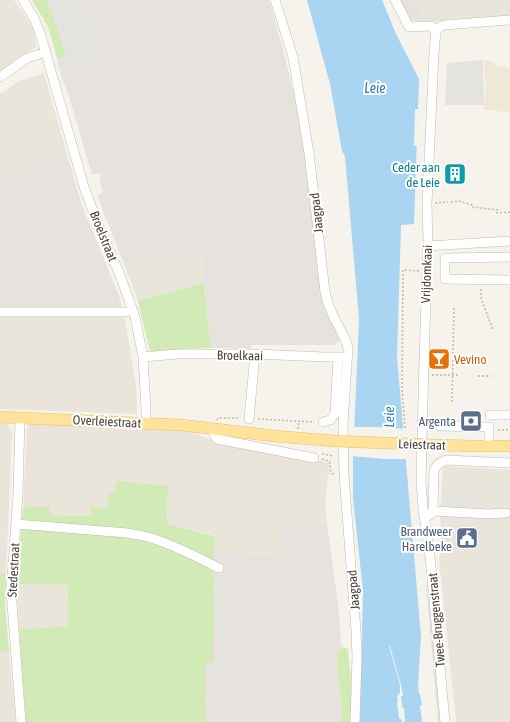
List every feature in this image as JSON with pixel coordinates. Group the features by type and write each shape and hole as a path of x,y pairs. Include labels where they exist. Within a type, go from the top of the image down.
{"main road":[{"name":"Overleiestraat","path":"0,417 215,426 274,436 334,441"},
{"name":"Leiestraat","path":"334,441 510,446"}],"street":[{"name":"Broelstraat","path":"23,0 35,20 41,36 84,187 133,310 143,357 146,423"},
{"name":"Jaagpad","path":"275,0 293,57 309,153 327,302 346,340 348,348 342,357 343,425 339,457 344,475 356,631 355,722"},
{"path":"394,0 409,27 430,26 436,31 444,25 510,20"},
{"name":"Vrijdomkaai","path":"425,517 423,508 422,467 428,246 427,204 436,31"},
{"path":"0,77 27,58 46,52"},
{"path":"428,246 510,241"},
{"path":"510,257 445,258 445,279 510,280"},
{"path":"0,312 125,312 133,310"},
{"name":"Broelkaai","path":"143,357 178,354 255,354 342,357"},
{"path":"249,419 255,354"},
{"path":"323,422 330,420 335,414 342,357"},
{"path":"490,415 510,415"},
{"name":"Stedestraat","path":"20,418 18,494 11,591 21,722"},
{"path":"215,426 214,435 217,439 316,456"},
{"path":"440,426 489,430 489,446"},
{"name":"Leiestraat","path":"433,511 434,470 440,463 446,460 510,463"},
{"path":"425,517 430,515 433,511 490,514 506,513"},
{"name":"Twee-Bruggenstraat","path":"425,517 446,722"},
{"path":"16,524 127,533 156,539 219,568"}],"path":[{"path":"427,204 459,201 472,205 472,207 498,210 497,213 510,212"},
{"name":"Vrijdomkaai","path":"405,428 402,390 403,270 418,271"},
{"path":"481,288 481,298 493,330"},
{"path":"452,402 454,307"},
{"path":"436,374 458,375"},
{"path":"478,376 491,376"},
{"path":"215,426 218,418 323,422"},
{"path":"298,428 299,421"},
{"path":"489,430 510,430"},
{"path":"316,456 339,457"},
{"path":"316,456 329,461 331,464 332,473 337,476"}],"shaded area":[{"path":"0,0 14,0 32,26 37,46 0,72"},
{"path":"46,0 87,0 103,59 60,72 56,56 60,59 66,55 59,30"},
{"path":"87,0 269,0 285,57 299,117 307,167 315,245 339,337 339,342 333,345 251,345 251,349 211,348 201,249 126,269 97,195 103,192 99,178 101,177 100,173 92,175 70,100 60,72 103,59"},
{"path":"399,0 418,0 424,22 409,20"},
{"path":"418,0 510,0 510,16 424,22"},
{"path":"483,60 484,105 445,105 447,63"},
{"path":"484,60 494,62 494,65 510,68 510,113 484,109 486,80"},
{"path":"44,73 67,154 20,167 0,176 0,94 19,81"},
{"path":"67,154 81,203 119,296 122,309 0,307 0,176 20,167"},
{"path":"201,249 204,283 138,301 126,269"},
{"path":"0,314 124,314 136,384 137,414 0,409"},
{"path":"31,422 182,429 207,438 256,450 329,462 330,474 328,475 325,504 327,524 283,528 280,555 245,556 214,548 215,535 167,524 168,486 109,493 107,508 91,516 50,515 50,506 23,507 27,426"},
{"path":"0,423 5,423 9,426 12,432 6,574 0,574"},
{"path":"443,466 510,470 510,722 456,722 439,559 442,550 440,515"},
{"path":"444,494 472,495 471,514 443,513"},
{"path":"327,524 339,612 341,647 336,655 342,708 341,722 206,722 205,662 213,662 214,548 245,556 280,555 279,529"},
{"path":"17,584 68,585 68,626 19,629"},
{"path":"426,585 429,585 441,722 438,722"},
{"path":"9,651 16,722 0,722 0,652"}],"green space":[{"path":"32,0 46,0 58,27 66,55 60,60 56,56 47,25"},
{"path":"204,283 211,348 151,351 138,301"},
{"path":"116,481 168,486 167,524 215,536 213,662 205,662 206,722 26,722 19,629 68,626 68,585 17,584 23,507 50,506 50,515 91,516 90,507 107,508 109,493 115,493"},
{"path":"0,574 6,574 5,604 9,651 0,652"},
{"path":"341,647 348,649 352,692 351,722 341,722 342,708 336,655"}],"water":[{"name":"Leie","path":"307,0 382,0 396,34 419,79 414,224 401,225 397,357 421,636 418,684 422,705 420,706 422,722 405,722 404,708 402,707 401,696 403,696 401,685 389,646 400,685 400,693 397,696 397,703 399,718 402,722 360,722 363,591 353,498 353,458 359,319 345,156 342,151 330,84"}],"pier":[{"path":"415,109 418,109 417,146 414,146"},
{"path":"353,427 406,429 408,459 385,459 351,456"}],"place":[{"name":"Ceder aan de Leie","path":"455,174"},
{"name":"Vevino","path":"439,359"},
{"name":"Argenta","path":"471,421"},
{"name":"Brandweer Harelbeke","path":"467,538"}]}
